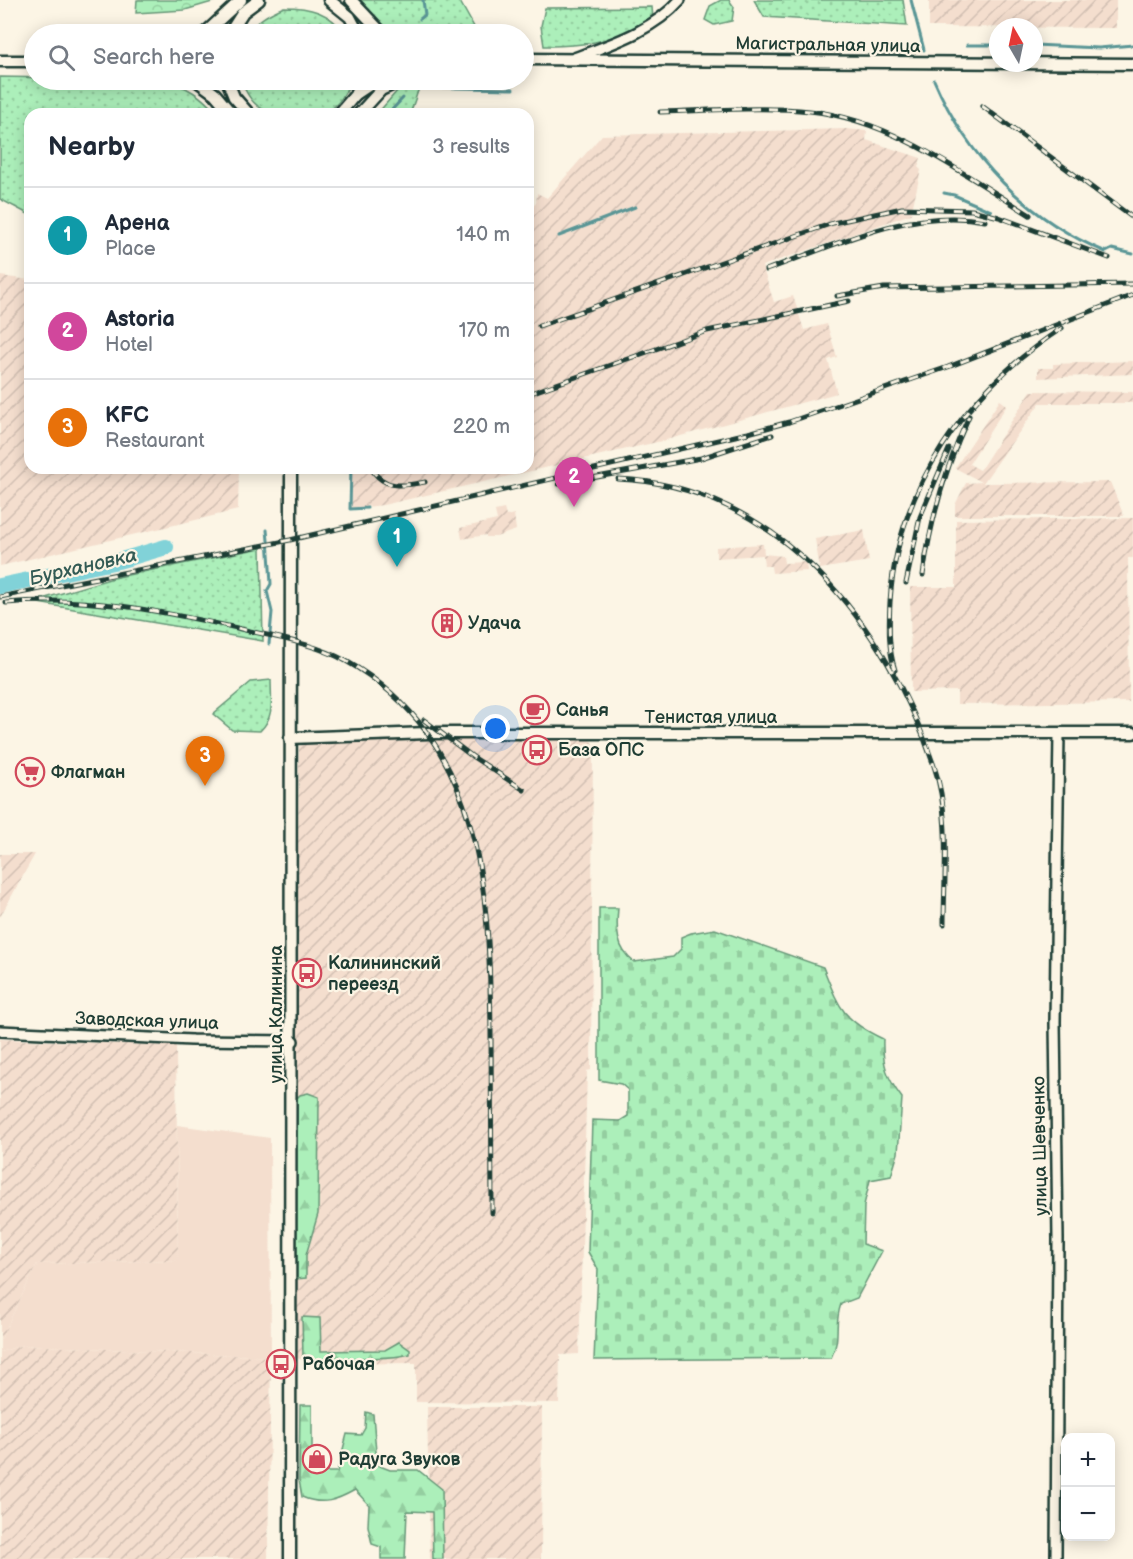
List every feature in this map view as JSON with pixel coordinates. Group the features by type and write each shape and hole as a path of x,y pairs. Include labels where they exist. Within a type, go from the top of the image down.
{"main road":[{"path":"215,24 241,0"},
{"path":"235,24 243,12 259,0"},
{"path":"351,0 374,24"},
{"path":"333,2 350,17 354,24"},
{"name":"Магистральная улица","path":"534,59 1133,63"},
{"path":"0,61 24,61"},
{"path":"210,90 227,108"},
{"path":"232,90 245,108"},
{"path":"356,94 357,90"},
{"path":"344,108 362,90"},
{"path":"364,108 381,90"},
{"name":"улица Калинина","path":"290,1559 293,1041 290,738 291,474"},
{"name":"Тенистая улица","path":"290,738 428,733 1133,733"}],"street":[{"path":"574,58 625,39 653,24 681,0"},
{"name":"улица Шевченко","path":"1056,1559 1058,1239 1055,1022 1059,733"},
{"name":"Заводская улица","path":"0,1031 192,1040 293,1041"}],"shaded area":[{"path":"929,0 1116,0 1116,28 1043,28 1043,18 989,18 989,27 929,27"},
{"path":"846,129 867,131 866,140 921,158 918,167 921,170 911,214 762,266 774,302 793,296 804,330 827,324 837,357 828,360 837,393 666,440 534,470 534,205 537,193 547,198 602,135"},
{"path":"0,276 24,279 24,474 239,474 238,510 0,566"},
{"path":"1133,361 1133,374 1038,378 1038,368 1053,368 1053,364"},
{"path":"1031,391 1133,392 1133,403 1040,403 983,483 1110,482 1124,516 955,516 955,505 966,483 982,482 955,468 1000,400 1007,405 969,464 980,470"},
{"path":"349,474 518,474 383,505 349,509"},
{"path":"504,509 506,516 514,514 516,530 496,537 486,537 486,535 462,539 460,528 497,520 495,511"},
{"path":"1133,518 1133,558 1128,558 1129,702 957,704 957,691 911,692 910,587 956,587 956,520"},
{"path":"864,530 869,561 820,569 815,539"},
{"path":"763,544 764,554 783,556 784,563 806,562 807,571 772,573 771,566 764,566 763,555 716,558 716,547"},
{"path":"589,737 593,744 591,1070 587,1071 579,1354 560,1355 559,1403 416,1402 416,1363 314,1364 297,1358 293,1349 299,747 308,739"},
{"path":"0,854 35,854 0,917"},
{"path":"0,1039 176,1046 178,1260 37,1264 0,1341"},
{"path":"177,1125 270,1138 271,1357 23,1345 0,1352 0,1341 37,1264 178,1260"},
{"path":"23,1345 271,1357 268,1559 0,1559 0,1352"},
{"path":"427,1407 542,1407 541,1559 430,1559"}],"green space":[{"path":"137,0 219,0 185,10 136,13"},
{"path":"358,0 459,0 472,24 378,24"},
{"path":"721,0 729,0 734,7 732,21 714,25 705,20 710,6"},
{"path":"754,0 903,0 907,26 764,17"},
{"path":"284,7 302,8 319,12 336,24 256,24"},
{"path":"652,7 653,19 612,37 575,45 544,46 541,26 545,8"},
{"path":"0,77 24,77 24,90 190,90 212,108 24,108 24,212 0,199"},
{"path":"245,90 346,90 333,108 261,108"},
{"path":"398,90 418,90 412,108 382,108"},
{"path":"261,548 263,641 32,602 113,578"},
{"path":"271,680 270,714 260,731 232,730 213,714 251,682"},
{"path":"599,908 618,908 617,923 620,945 634,962 673,957 681,949 681,937 715,929 823,967 844,1011 859,1025 883,1039 886,1070 902,1098 898,1153 891,1176 870,1180 864,1205 863,1244 882,1251 857,1298 841,1304 836,1343 831,1358 594,1360 598,1269 588,1252 592,1120 620,1121 628,1116 628,1090 621,1084 599,1080"},
{"path":"308,1093 319,1097 318,1214 306,1255 306,1278 296,1279 295,1100 300,1095"},
{"path":"302,1317 320,1318 321,1351 385,1350 399,1342 410,1350 410,1354 331,1359 303,1357"},
{"path":"300,1405 312,1405 312,1472 337,1472 347,1434 361,1435 365,1428 366,1412 373,1414 377,1465 390,1470 418,1470 442,1489 443,1559 433,1559 432,1512 407,1511 405,1559 381,1559 381,1547 372,1544 368,1526 369,1505 355,1490 330,1501 310,1500 302,1497 299,1480"}],"waterway":[{"path":"420,19 425,15 423,0"},
{"path":"911,0 924,50"},
{"path":"967,45 989,45"},
{"path":"1043,45 1099,48 1133,45"},
{"path":"934,80 964,135 982,160 1026,204 1078,239 1106,252 1112,249 1133,254"},
{"path":"394,108 403,98"},
{"path":"944,193 991,211"},
{"path":"559,236 635,207"},
{"path":"351,474 350,509 367,508"},
{"name":"Бурхановка","path":"267,530 271,584 267,591 272,612 269,644"},
{"name":"Бурхановка","path":"0,586 118,561 166,547"}],"railway":[{"path":"982,106 1133,218"},
{"path":"660,112 773,109 810,111 840,116 869,125 925,151 1030,215"},
{"path":"539,326 833,223 902,208 972,210 999,217 1109,258"},
{"path":"766,270 846,240 901,224 929,219 957,218 985,221"},
{"path":"837,296 884,288 1133,284"},
{"path":"0,597 290,540 748,433 789,422 948,367 1133,295"},
{"path":"534,392 707,331 849,301"},
{"path":"895,670 889,627 890,602 896,560 906,519 922,481 943,445 996,381 1062,328"},
{"path":"923,575 940,494 969,416"},
{"path":"559,484 701,458 772,435"},
{"path":"906,583 920,517 949,449"},
{"path":"375,474 382,480 395,485 425,482"},
{"path":"618,479 675,487 728,507 775,535 818,572 855,615 887,663 913,713 934,766 945,824 944,924"},
{"path":"6,603 64,601 122,606 208,622 307,645 346,661 392,694 427,732 452,776 470,823 481,874 490,979 492,1213"},
{"path":"424,720 473,757 524,790"}],"place":[{"name":"Astoria","path":"574,507"},
{"name":"Арена","path":"397,567"},
{"name":"Удача","path":"447,623"},
{"name":"Санья","path":"535,710"},
{"name":"База ОПС","path":"537,750"},
{"name":"Флагман","path":"30,772"},
{"name":"KFC","path":"205,786"},
{"name":"Калининский переезд","path":"307,973"},
{"name":"Рабочая","path":"281,1364"},
{"name":"Радуга Звуков","path":"317,1459"}]}
